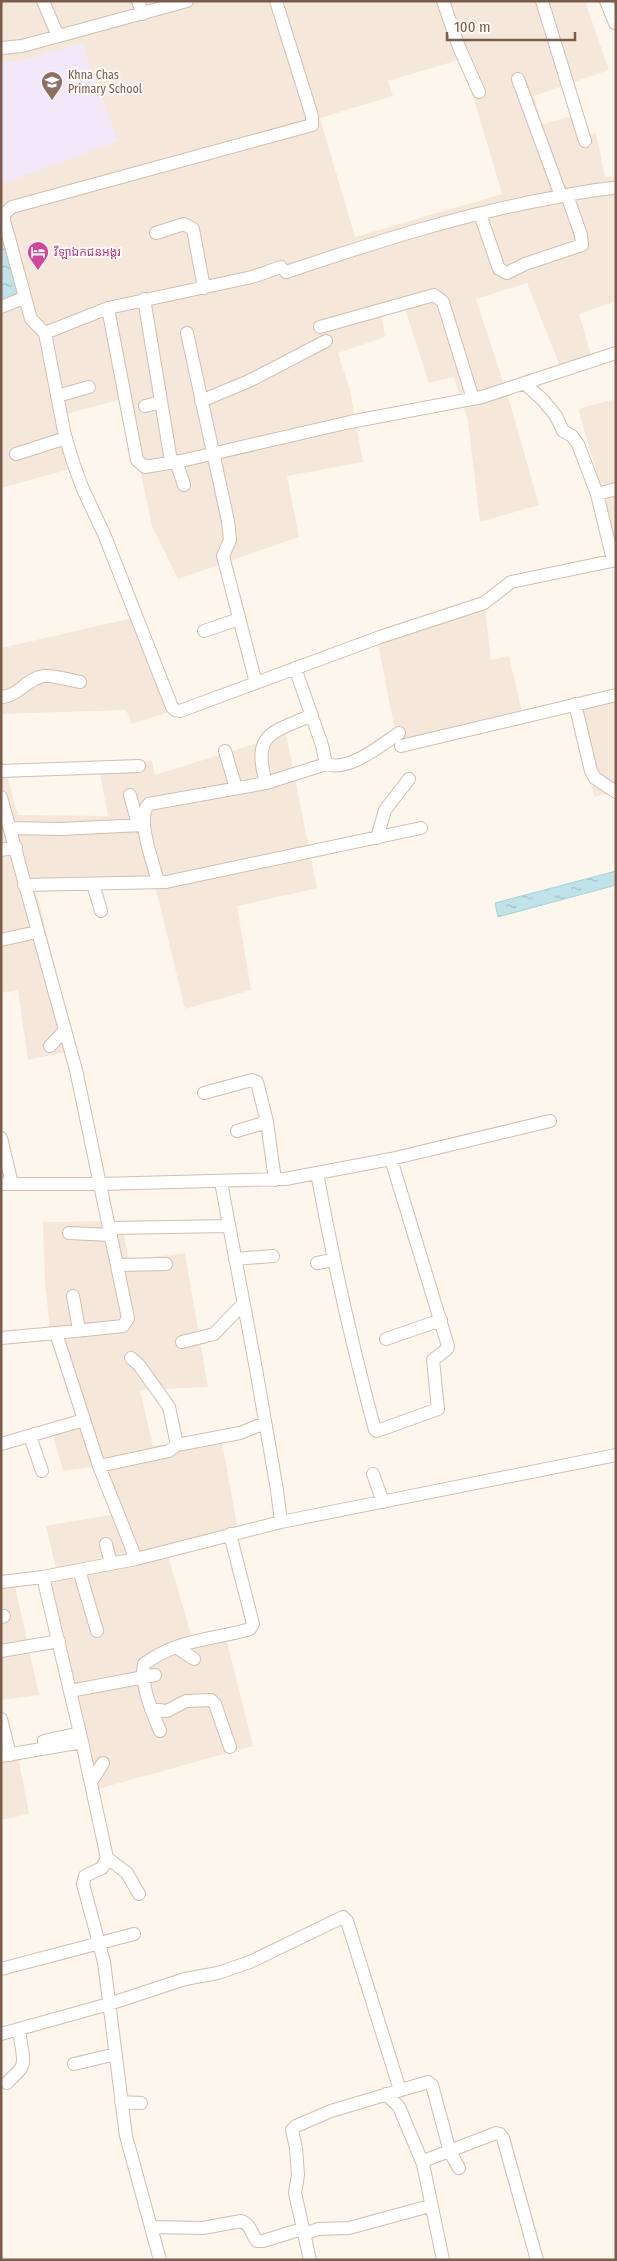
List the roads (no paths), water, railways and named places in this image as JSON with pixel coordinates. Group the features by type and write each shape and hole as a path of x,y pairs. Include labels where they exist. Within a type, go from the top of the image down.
{"street":[{"path":"43,1 58,36"},
{"path":"138,1 143,14"},
{"path":"1,48 16,47 187,1"},
{"path":"276,1 312,116 312,125 12,207 5,213 4,220 24,298 31,319 44,333 66,438 82,487 104,534 172,707 180,711 380,637 484,603 503,586 511,582 615,560 597,494 575,440 563,431 551,410 524,383"},
{"path":"443,1 459,47 479,92"},
{"path":"542,1 585,141"},
{"path":"606,1 615,23"},
{"path":"480,214 499,269 507,273 525,264 582,245 581,235 518,79"},
{"path":"44,333 108,308 252,277 480,214 564,196 616,188"},
{"path":"156,233 184,224 193,229 204,288"},
{"path":"320,327 434,294 443,302 473,399"},
{"path":"1,307 24,298"},
{"path":"144,299 161,402 174,461 184,485"},
{"path":"108,308 137,460 145,467 212,454 350,422 473,399 616,353"},
{"path":"187,333 230,540 223,556 256,683"},
{"path":"201,401 249,381 326,341"},
{"path":"57,396 90,387"},
{"path":"146,406 161,402"},
{"path":"16,454 66,438"},
{"path":"597,494 616,489"},
{"path":"204,631 239,619"},
{"path":"295,668 312,715 326,764"},
{"path":"1,697 13,696 30,682 44,676 80,682"},
{"path":"141,825 145,811 150,804 266,782 326,764 342,765 400,739 616,696"},
{"path":"575,704 591,771 596,778 616,792"},
{"path":"266,782 261,761 261,746 275,731 312,715"},
{"path":"225,751 236,788"},
{"path":"1,771 139,766"},
{"path":"377,838 385,810 409,779"},
{"path":"130,795 158,882"},
{"path":"1,796 3,810 11,828 24,885 76,1070 111,1231 127,1321 123,1326 1,1338"},
{"path":"11,828 141,825"},
{"path":"24,885 158,882 190,878 421,828"},
{"path":"1,850 16,847"},
{"path":"93,884 101,911"},
{"path":"1,940 37,932"},
{"path":"50,1046 65,1030"},
{"path":"204,1093 252,1080 257,1082 268,1122 274,1180"},
{"path":"1,1138 7,1184 221,1182 274,1180 317,1173 392,1159 550,1121"},
{"path":"237,1130 268,1122"},
{"path":"317,1173 333,1260 360,1377 376,1431 438,1409 433,1359 448,1349 392,1159"},
{"path":"221,1182 277,1490 281,1522"},
{"path":"70,1233 228,1226"},
{"path":"235,1259 273,1256"},
{"path":"317,1264 333,1260"},
{"path":"117,1265 166,1264"},
{"path":"73,1296 79,1330"},
{"path":"182,1342 214,1334 243,1304"},
{"path":"386,1339 441,1320"},
{"path":"56,1333 99,1466 136,1559"},
{"path":"131,1358 169,1406 177,1445"},
{"path":"160,1378 162,1395"},
{"path":"1,1444 84,1420"},
{"path":"99,1466 169,1451 177,1445 240,1433 265,1423"},
{"path":"30,1436 42,1471"},
{"path":"1,1582 43,1577 136,1559 281,1522 616,1455"},
{"path":"373,1474 383,1502"},
{"path":"160,1731 151,1709 149,1676 144,1664 155,1656 192,1641 236,1633 250,1629 253,1624 230,1534"},
{"path":"106,1544 111,1564"},
{"path":"79,1570 97,1632"},
{"path":"43,1577 81,1737 106,1858 102,1868 85,1876 82,1880 104,1962 126,2136 160,2260"},
{"path":"1,1651 59,1641"},
{"path":"176,1647 194,1660"},
{"path":"70,1691 149,1676"},
{"path":"151,1709 167,1710 186,1701 211,1700 215,1704 230,1747"},
{"path":"1,1719 6,1756 81,1737"},
{"path":"38,1742 81,1737"},
{"path":"91,1782 103,1763"},
{"path":"106,1858 127,1873 139,1894"},
{"path":"1,2034 109,2004 185,1979 218,1973 250,1962 343,1917 347,1921 400,2090"},
{"path":"1,1969 134,1934"},
{"path":"6,2083 22,2068 24,2062 19,2042 20,2029"},
{"path":"74,2064 116,2054"},
{"path":"310,2260 295,2193 298,2175 296,2148 292,2130 296,2126 331,2111 428,2082 432,2085 450,2152 459,2168"},
{"path":"386,2094 399,2106 423,2164 430,2206 443,2260"},
{"path":"121,2102 141,2104"},
{"path":"423,2164 426,2160 496,2133 500,2134 503,2138 534,2259"},
{"path":"151,2227 203,2228 241,2221 246,2222 257,2241 263,2241 303,2231 325,2228 349,2228 430,2206"}],"water":[{"path":"1,236 22,297 1,305"},
{"path":"616,871 616,885 498,917 495,903"}],"place":[{"name":"Khna Chas Primary School","path":"52,101"},
{"name":"វីឡាឯកជនអង្គរ","path":"38,271"}]}
